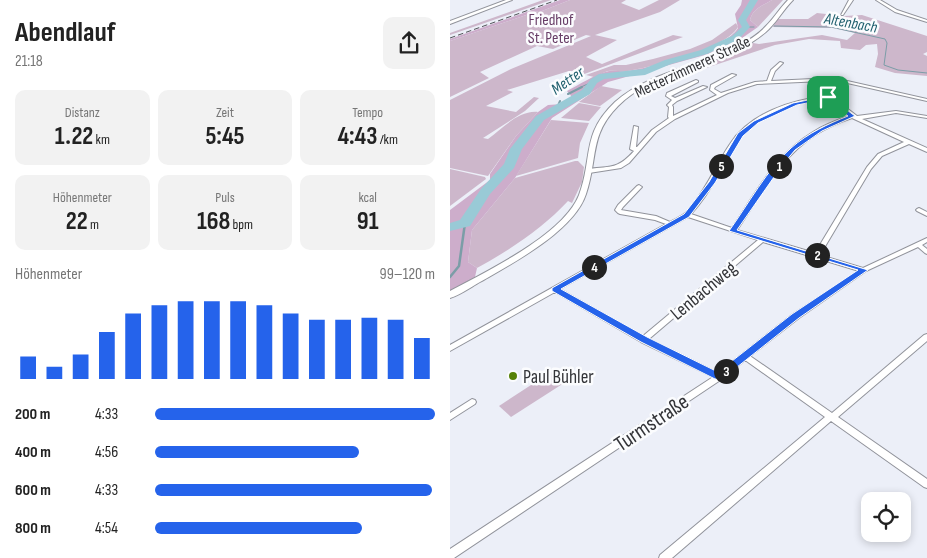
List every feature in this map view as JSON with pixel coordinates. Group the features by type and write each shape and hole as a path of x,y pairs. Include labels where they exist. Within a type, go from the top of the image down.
{"main road":[{"path":"450,23 510,0"},
{"name":"Metterzimmerer Straße","path":"450,295 550,234 576,206 582,197 589,170 591,144 606,114 619,102 651,83 745,44 769,26 791,0"}],"street":[{"path":"842,14 851,0"},
{"path":"878,0 896,11 927,21"},
{"path":"769,81 773,70 781,63"},
{"path":"722,95 712,90 713,86 734,75"},
{"path":"589,170 619,167 627,162 654,131 673,118 743,86 769,81 834,80 927,100"},
{"path":"675,100 668,96 669,94 696,81"},
{"path":"825,81 828,97 854,117 927,150"},
{"path":"673,118 670,117 671,107 669,105 675,100 705,87"},
{"path":"450,348 687,215 712,183 740,134 775,111 803,102 828,97"},
{"path":"733,231 779,165 793,149 820,130 854,117 896,112 927,116"},
{"path":"636,127 634,149 638,149"},
{"path":"817,255 869,168 880,155 908,142"},
{"path":"639,186 618,210 620,212 656,218 670,224"},
{"path":"919,210 927,214"},
{"path":"687,215 733,231 864,270"},
{"name":"Lenbachweg","path":"644,340 762,240"},
{"name":"Turmstraße","path":"450,555 719,377 796,316 864,270 927,240"},
{"path":"918,244 927,252"},
{"path":"554,290 644,340 719,377"},
{"path":"664,558 927,337"},
{"path":"746,357 927,484"},
{"path":"450,417 472,402"}],"green space":[{"path":"543,0 551,0 450,35 450,33"},
{"name":"Friedhof St. Peter","path":"570,0 626,0 621,3 639,10 659,0 680,0 660,12 595,35 617,40 586,57 602,64 673,35 683,37 579,76 575,74 578,71 569,71 507,90 513,92 486,106 516,112 534,97 539,98 525,111 483,138 488,139 505,125 524,114 538,112 516,136 488,176 450,168 450,100 511,69 591,36 586,35 553,49 537,46 480,72 489,78 450,97 450,41"},
{"path":"772,0 783,0 758,27 750,20 751,16 758,8"},
{"path":"817,13 844,16 862,15 927,36 927,52 923,54 927,56 927,76 895,73 875,67 878,54 877,44 866,45 860,50 841,48 840,41 809,39 775,45 676,78 656,86 645,96 634,93 661,80 753,43 759,44 822,35 847,40 855,33 833,28 773,27 777,19 808,19"},
{"path":"736,23 738,27 731,35 719,43 688,56 628,71 608,71 594,77 586,75 614,65 626,65 690,49 712,40"},
{"path":"601,86 622,90 600,106 579,102"},
{"path":"579,103 601,107 589,121 561,118"},
{"path":"551,120 589,123 580,143 578,158 516,176"},
{"path":"578,161 584,167 582,182 572,203 568,201 537,229 514,246 477,268 468,262 472,230 515,178"},
{"path":"450,169 485,177 486,179 450,206"},
{"path":"551,372 564,383 511,417 499,406"}],"shaded area":[{"path":"560,0 570,0 450,41 450,39"},
{"path":"742,0 772,0 758,8 751,16 750,20 758,27 735,43 712,53 608,82 552,118 515,178 472,230 468,262 477,268 475,277 450,292 450,210 490,180 490,174 516,136 538,112 548,105 562,104 572,97 567,91 598,75 609,71 628,71 654,66 705,50 719,43 731,36 738,28 735,14"}],"waterway":[{"name":"Metter","path":"450,227 465,223 485,192 510,165 516,149 540,118 586,92 594,81 602,76 645,72 668,62 704,52 735,38 746,27 742,20 754,0"},
{"name":"Altenbach","path":"774,26 831,27 885,39 887,43 884,65 898,70 927,73"},
{"name":"Altenbach","path":"746,27 754,27"},
{"path":"579,88 594,81"},
{"path":"568,94 582,87"},
{"name":"Metter","path":"557,108 560,101"},
{"path":"450,277 459,266 465,223"}],"railway":[{"path":"450,38 557,0"}],"place":[{"name":"Paul Bühler","path":"513,376"}],"route":[{"path":"828,97 852,116 808,136 793,149 779,165 733,231 864,270 796,316 719,377 644,340 554,290 687,215 712,183 740,134 756,122 775,111 795,104 828,97"}]}
